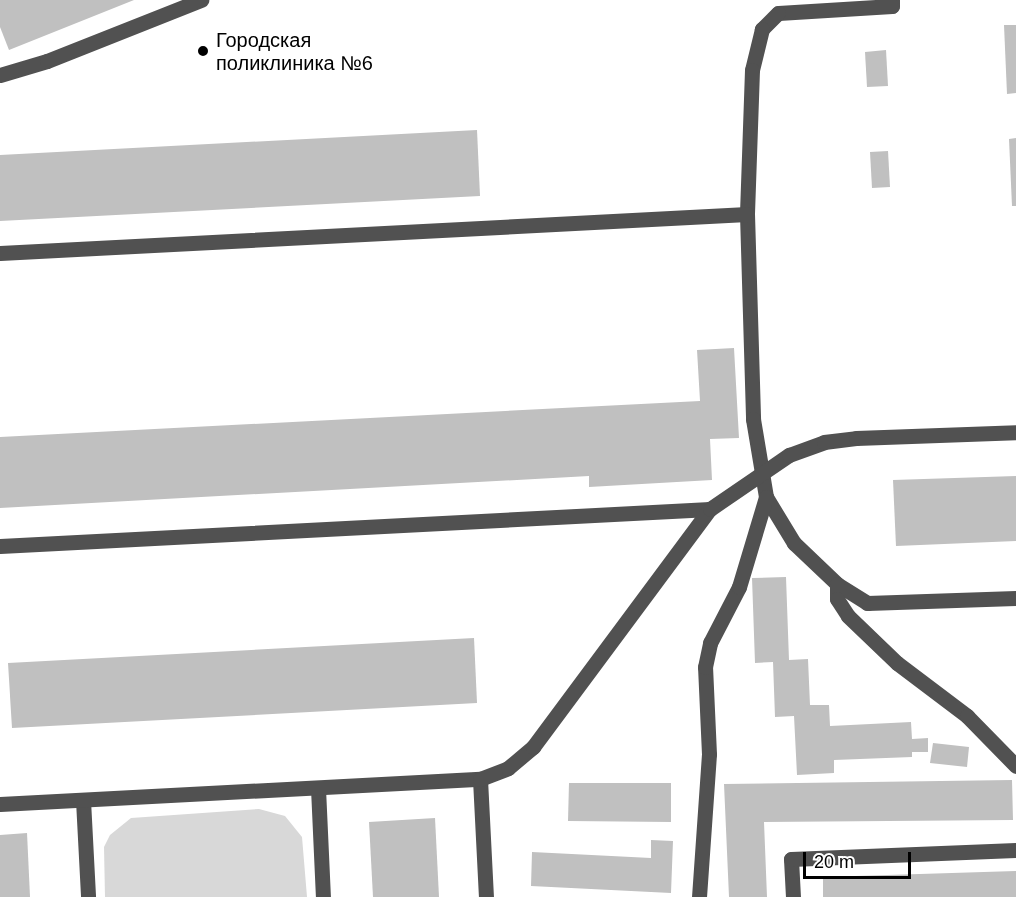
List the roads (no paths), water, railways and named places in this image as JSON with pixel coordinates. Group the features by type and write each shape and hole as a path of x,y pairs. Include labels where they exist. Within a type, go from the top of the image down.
{"lane":[{"path":"0,75 47,62 201,0"},
{"path":"699,897 709,754 705,668 710,643 739,587 766,497 764,472 753,419 747,214 752,70 762,29 778,13 892,6 892,0"},
{"path":"0,254 747,214"},
{"path":"0,804 480,779 508,768 533,747 710,509 789,455 824,442 1016,432"},
{"path":"766,497 794,543 837,584 867,603 1016,598"},
{"path":"0,546 710,509"},
{"path":"837,584 837,599 848,616 897,663 967,716 1016,766"},
{"path":"480,779 486,897"},
{"path":"318,788 323,897"},
{"path":"84,800 88,897"},
{"path":"793,897 791,859 1016,850"}],"place":[{"name":"Городская поликлиника №6","path":"203,51"}]}
